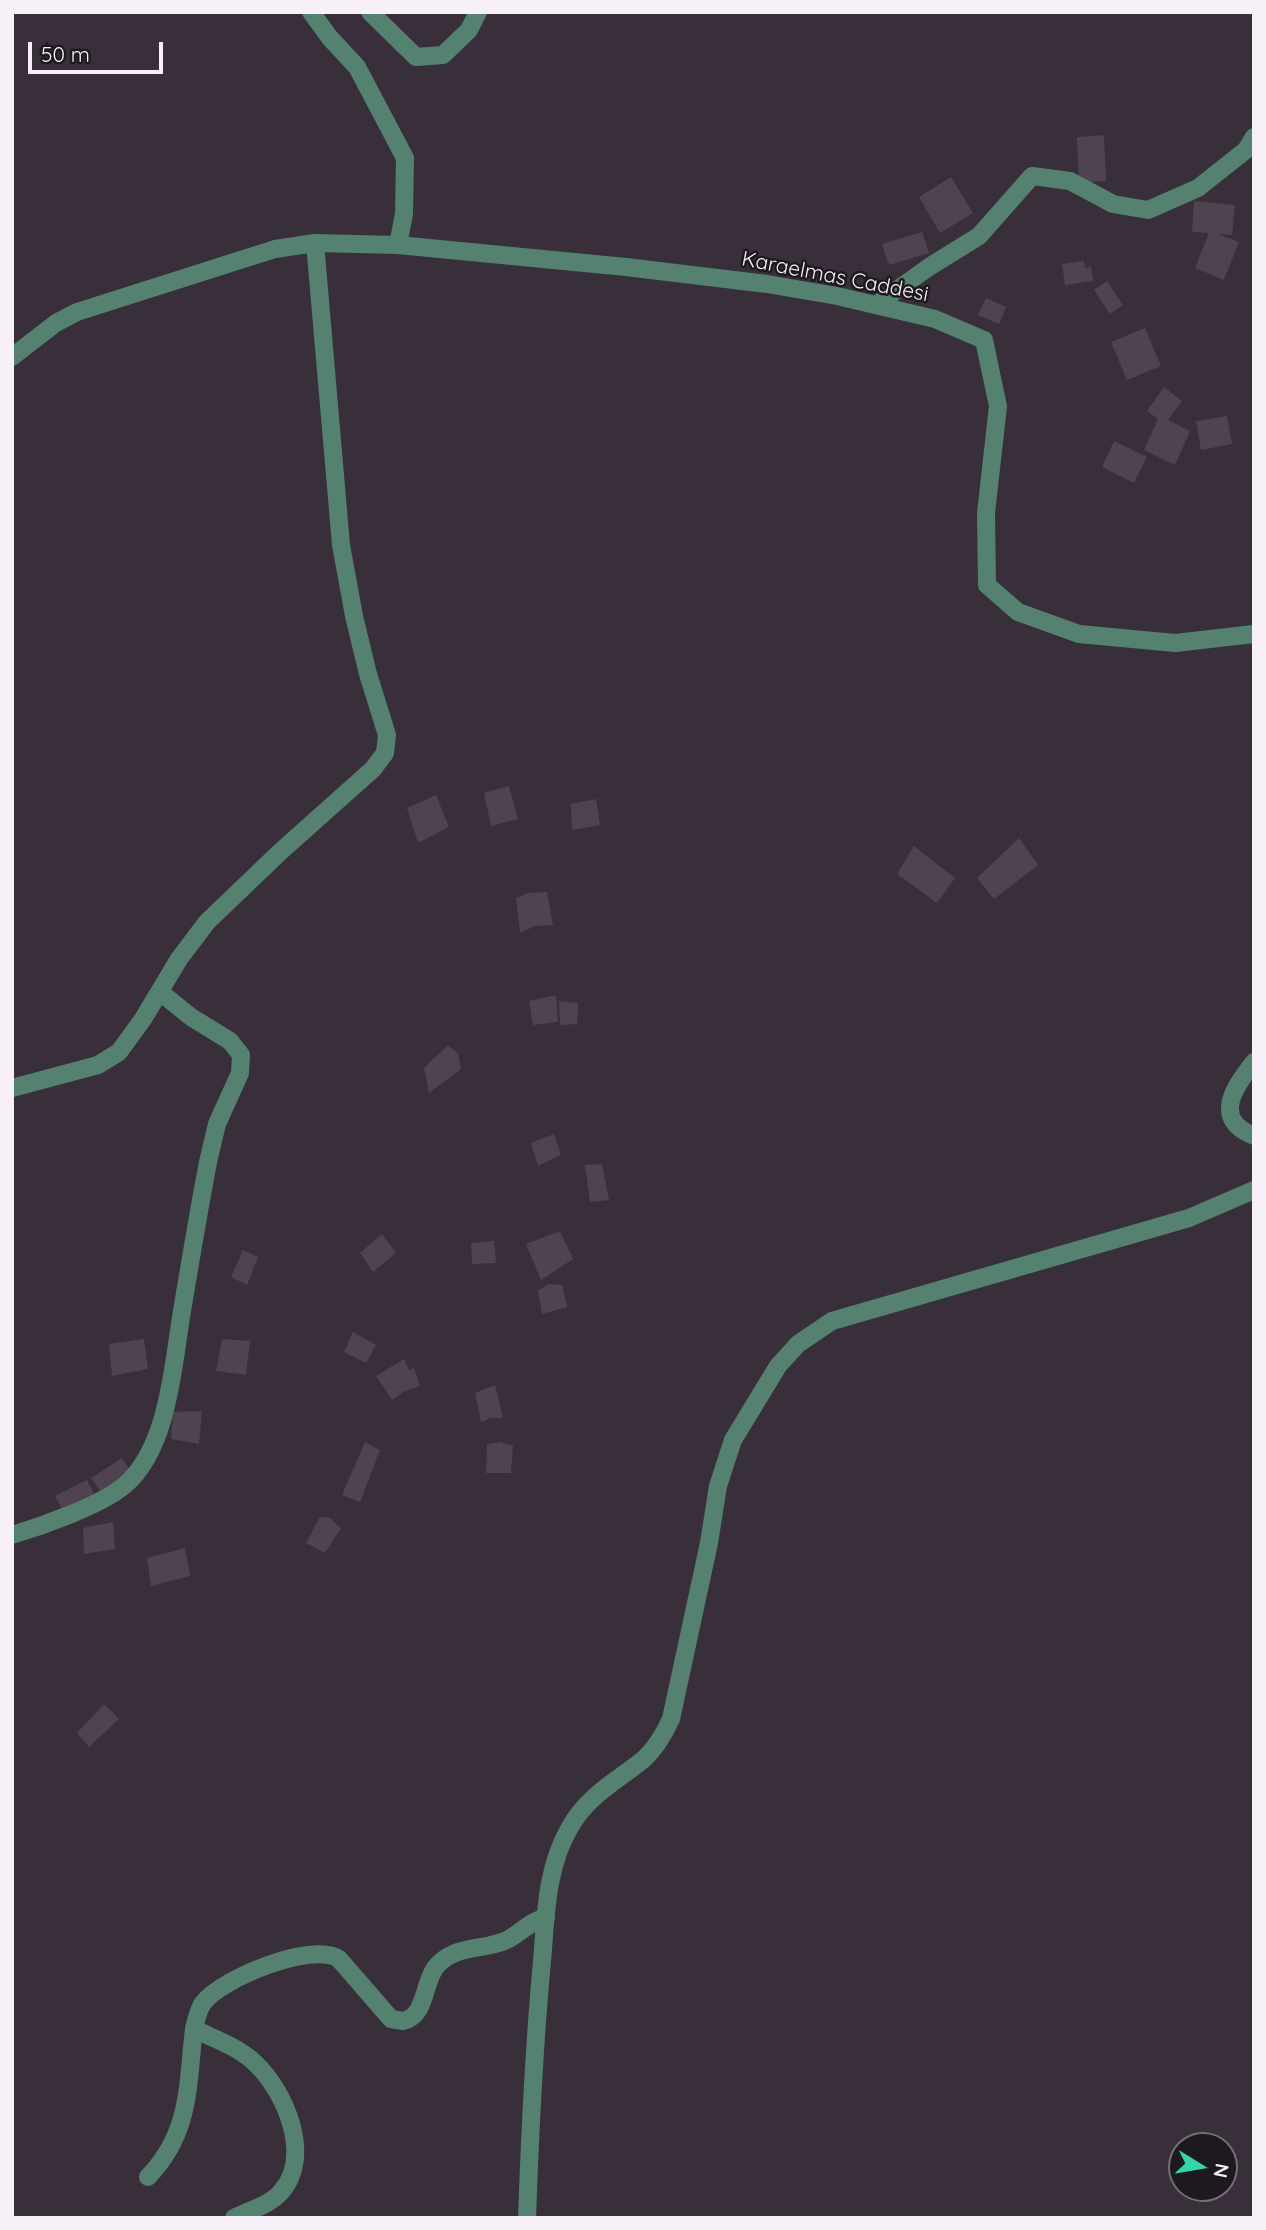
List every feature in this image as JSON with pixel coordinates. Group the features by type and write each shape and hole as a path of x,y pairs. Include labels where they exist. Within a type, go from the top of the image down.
{"street":[{"path":"312,12 330,38 357,68 405,158 404,214 398,244"},
{"path":"370,12 416,57 443,55 468,30 478,12"},
{"path":"876,305 979,236 1032,176 1070,181 1113,204 1148,210 1198,188 1245,150 1254,137"},
{"path":"12,1088 110,1060 128,1043 187,947 207,922 373,769 385,753 386,727 368,674 341,545 315,243"},
{"name":"Karaelmas Caddesi","path":"12,357 56,323 93,306 275,249 315,243 398,244 614,265 767,284 876,305 935,319 984,340 998,406 986,513 987,585 1018,612 1079,634 1175,643 1254,634"},
{"path":"12,1535 40,1527 113,1494 125,1485 145,1460 165,1408 208,1162 217,1124 240,1073 242,1061 238,1050 230,1041 191,1017 160,992"},
{"path":"1254,1062 1235,1086 1230,1107 1235,1122 1254,1136"},
{"path":"527,2218 535,2038 551,1873 571,1824 592,1797 652,1750 671,1719 709,1543 716,1495 725,1463 733,1440 769,1378 788,1354 832,1321 1189,1218 1254,1190"},
{"path":"148,2177 172,2147 183,2120 194,2029 203,2003 234,1979 260,1967 322,1953 339,1959 391,2018 397,2021 408,2020 417,2014 433,1972 448,1956 459,1950 499,1944 534,1921 546,1918"},
{"path":"194,2029 229,2045 254,2062 274,2085 293,2130 294,2153 286,2186 275,2198 234,2218"}],"building":[{"path":"1104,135 1106,181 1079,183 1077,137"},
{"path":"951,177 973,213 940,233 919,197"},
{"path":"1194,201 1235,205 1232,235 1218,234 1239,242 1224,280 1195,268 1209,233 1192,232"},
{"path":"922,232 929,253 889,265 882,244"},
{"path":"1084,261 1085,268 1091,267 1093,281 1065,285 1062,264"},
{"path":"1107,281 1123,305 1110,314 1094,290"},
{"path":"986,298 1006,307 999,324 978,315"},
{"path":"1145,328 1161,366 1127,380 1111,342"},
{"path":"1164,387 1182,401 1168,420 1190,431 1175,465 1144,450 1158,419 1147,411"},
{"path":"1227,416 1232,444 1201,450 1196,421"},
{"path":"1114,441 1147,457 1134,483 1102,467"},
{"path":"509,786 518,819 491,826 484,793"},
{"path":"436,795 449,827 418,843 407,808"},
{"path":"596,799 600,825 572,830 571,804"},
{"path":"1019,838 1038,865 994,899 977,878"},
{"path":"914,846 955,878 937,903 897,874"},
{"path":"547,892 553,925 535,926 520,933 516,898 528,893"},
{"path":"556,995 558,1022 533,1025 529,1001"},
{"path":"559,1001 578,1003 577,1024 560,1025"},
{"path":"448,1045 458,1054 461,1069 429,1093 424,1068"},
{"path":"554,1134 561,1155 538,1166 531,1143"},
{"path":"602,1164 609,1200 590,1202 585,1165"},
{"path":"560,1231 573,1259 541,1280 526,1244"},
{"path":"382,1234 396,1253 373,1272 360,1253"},
{"path":"494,1241 496,1263 472,1264 471,1243"},
{"path":"243,1250 258,1257 247,1285 231,1277"},
{"path":"549,1284 562,1285 567,1307 542,1314 538,1290"},
{"path":"353,1332 376,1345 366,1363 344,1352"},
{"path":"144,1339 148,1369 112,1376 109,1344"},
{"path":"222,1339 250,1341 246,1375 216,1371"},
{"path":"404,1359 409,1370 414,1368 420,1386 405,1391 392,1400 376,1376"},
{"path":"495,1385 503,1418 491,1418 481,1422 475,1393"},
{"path":"202,1411 199,1444 171,1439 173,1412"},
{"path":"365,1442 380,1450 360,1502 342,1495"},
{"path":"500,1442 513,1446 511,1473 486,1473 487,1444"},
{"path":"122,1458 132,1473 102,1494 91,1478"},
{"path":"87,1480 94,1494 62,1509 55,1496"},
{"path":"320,1517 330,1518 341,1528 325,1553 306,1543"},
{"path":"113,1522 115,1549 84,1554 83,1528"},
{"path":"185,1548 190,1576 151,1586 147,1558"},
{"path":"104,1704 119,1719 89,1747 77,1733"}]}
